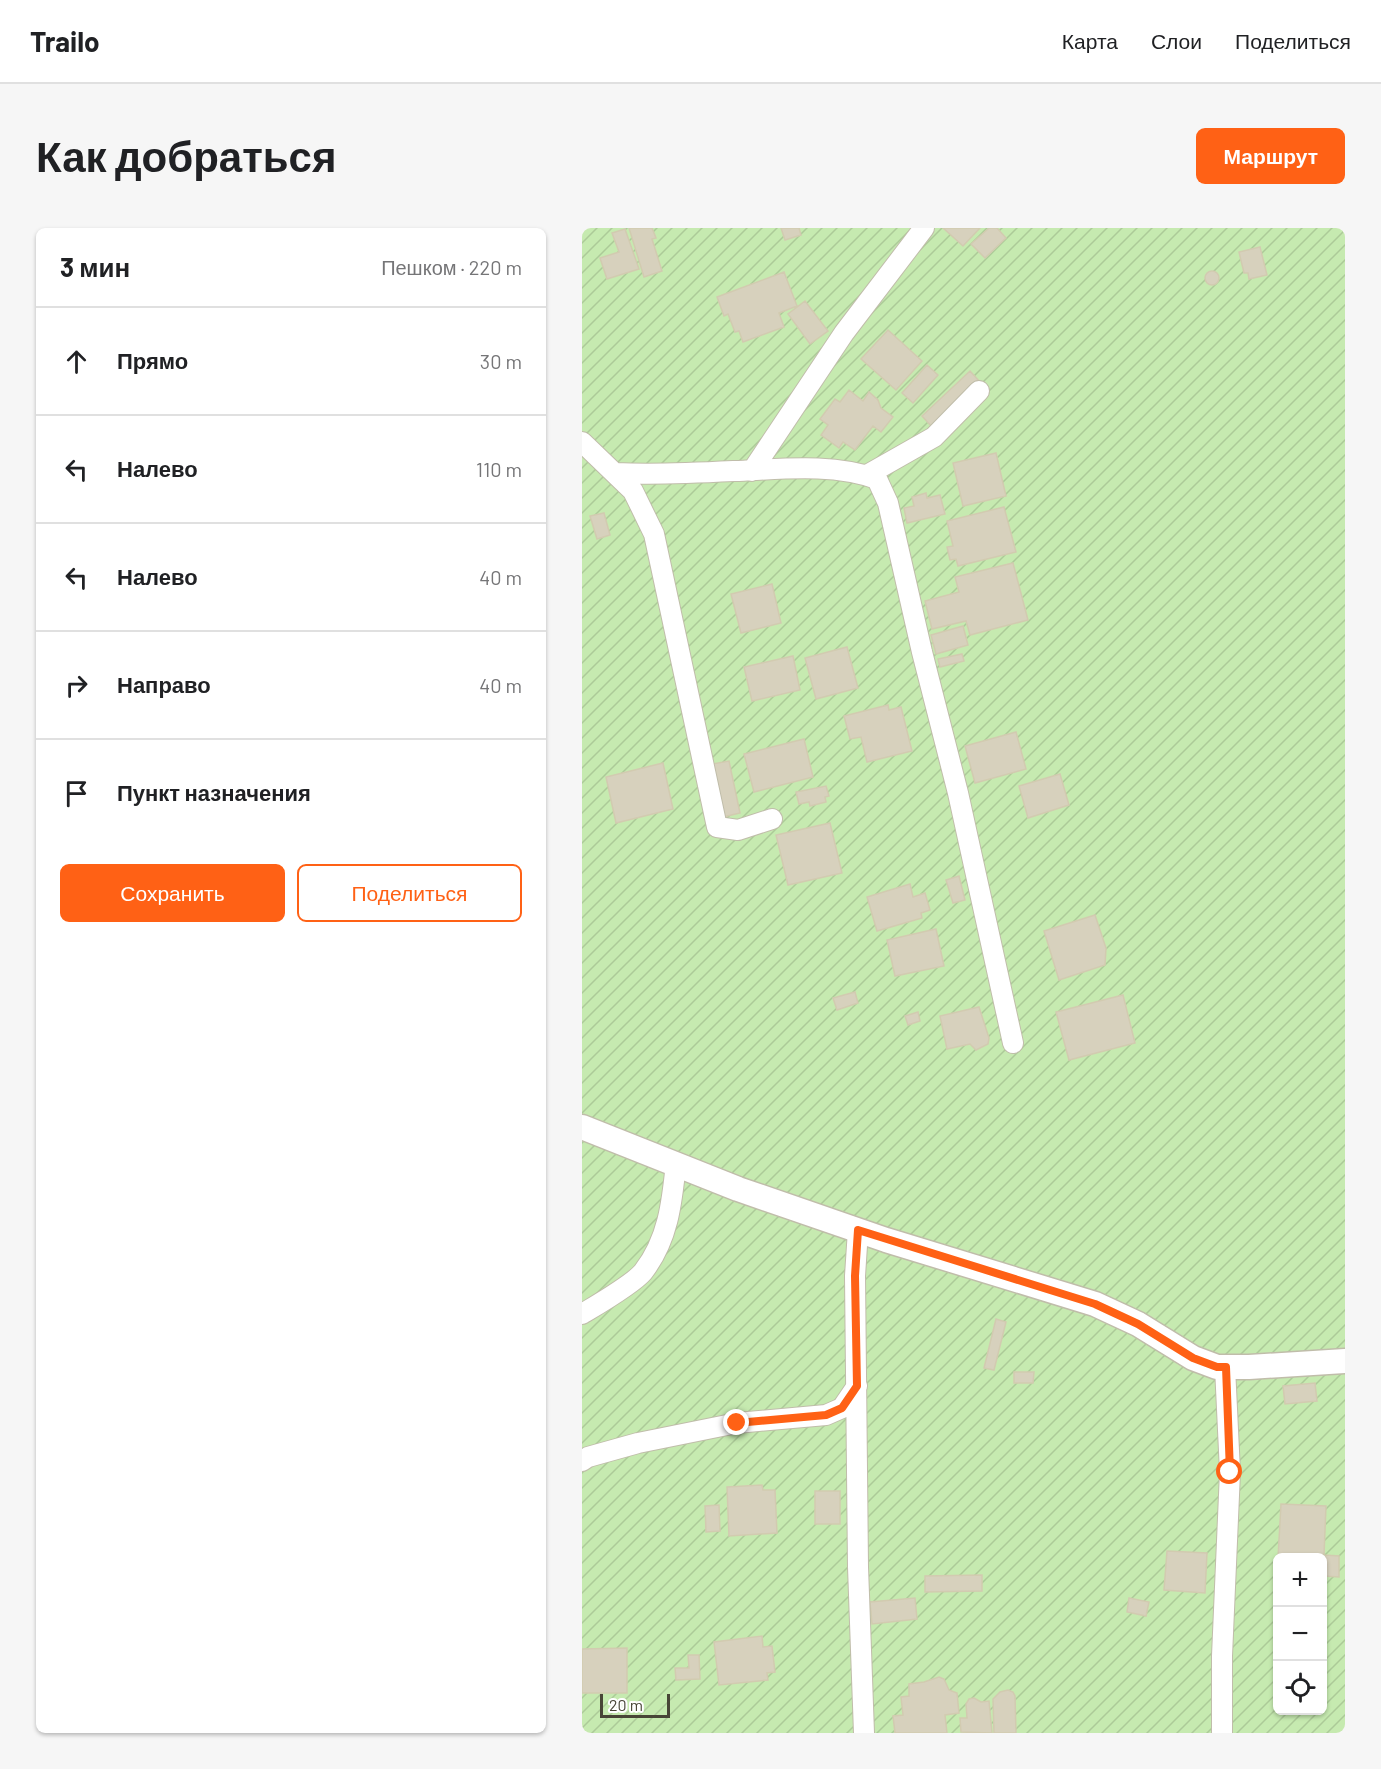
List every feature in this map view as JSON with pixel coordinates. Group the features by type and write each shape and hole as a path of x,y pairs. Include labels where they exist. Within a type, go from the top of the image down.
{"street":[{"path":"752,471 844,333 924,228"},
{"path":"867,476 934,437 979,391"},
{"path":"582,442 633,491 654,534 717,827 738,830 772,819"},
{"path":"616,473 663,475 795,468 855,471 877,479 888,503 957,793 1013,1043"},
{"path":"582,1127 738,1189 858,1230 1095,1304 1138,1324 1193,1358 1217,1367 1261,1367 1345,1361"},
{"path":"582,1314 642,1274 664,1238 673,1191 675,1163"},
{"path":"858,1230 855,1276 858,1567 864,1733"},
{"path":"1222,1733 1222,1656 1230,1472 1226,1367"},
{"path":"582,1461 588,1456 638,1443 737,1423 826,1415 842,1408 857,1386"}],"green space":[{"path":"582,228 1345,228 1345,1733 582,1733"}],"building":[{"path":"629,228 652,228 656,238 652,239 662,271 644,277"},
{"path":"781,228 799,228 801,235 785,240"},
{"path":"943,228 980,228 963,246"},
{"path":"989,228 997,228 1006,238 985,258 971,244"},
{"path":"625,229 639,269 607,279 600,258 619,252 612,233"},
{"path":"1260,247 1267,275 1249,279 1248,273 1244,273 1239,252"},
{"path":"1209,271 1215,271 1219,278 1215,285 1209,285 1205,281 1205,275"},
{"path":"784,272 797,306 779,313 784,327 743,342 739,331 735,332 728,314 724,316 717,297"},
{"path":"805,301 828,331 810,344 788,314"},
{"path":"888,330 922,361 896,390 861,359"},
{"path":"927,365 938,375 913,403 902,393"},
{"path":"970,371 980,382 932,427 922,416"},
{"path":"849,390 863,401 869,392 878,400 881,408 893,417 881,432 873,426 855,450 843,442 839,448 821,435 828,425 820,419 835,399 840,402"},
{"path":"996,453 1006,496 963,506 953,463"},
{"path":"926,493 927,498 940,495 945,514 907,523 904,508 914,506 912,497"},
{"path":"1004,507 1016,552 958,566 956,559 950,560 947,547 953,546 947,521"},
{"path":"604,513 610,535 597,539 590,516"},
{"path":"1013,563 1028,620 970,635 966,621 932,629 925,601 959,592 955,577"},
{"path":"772,584 781,623 741,633 731,594"},
{"path":"963,626 968,645 936,654 931,635"},
{"path":"847,647 858,688 816,699 805,658"},
{"path":"962,654 964,661 940,667 938,659"},
{"path":"793,656 800,690 752,701 744,667"},
{"path":"888,705 889,710 901,707 912,751 867,762 861,737 850,739 844,716"},
{"path":"1016,732 1026,769 975,783 965,746"},
{"path":"804,739 813,777 754,792 744,754"},
{"path":"729,761 740,813 723,817 712,764"},
{"path":"663,763 673,809 616,823 606,777"},
{"path":"1060,774 1069,805 1028,818 1019,786"},
{"path":"826,786 829,796 825,797 826,802 810,806 809,802 799,804 796,792"},
{"path":"830,823 842,873 788,885 776,835"},
{"path":"959,876 965,900 953,903 946,880"},
{"path":"910,884 913,897 925,893 930,910 921,913 922,918 877,931 867,897"},
{"path":"1095,915 1106,948 1105,965 1059,980 1044,931"},
{"path":"936,929 944,966 895,976 887,940"},
{"path":"855,992 858,1003 837,1010 833,998"},
{"path":"1123,995 1135,1043 1069,1060 1056,1012"},
{"path":"979,1007 989,1038 988,1044 976,1050 970,1044 947,1049 940,1016"},
{"path":"918,1012 920,1021 908,1025 905,1016"},
{"path":"996,1319 1006,1322 994,1370 984,1368"},
{"path":"1014,1372 1034,1372 1033,1383 1014,1383"},
{"path":"1315,1383 1317,1401 1285,1404 1283,1386"},
{"path":"762,1485 763,1490 775,1490 777,1533 729,1536 727,1487"},
{"path":"815,1491 840,1491 840,1524 815,1524"},
{"path":"1281,1504 1326,1506 1324,1553 1278,1553"},
{"path":"719,1505 720,1531 706,1532 705,1506"},
{"path":"1167,1551 1207,1553 1205,1593 1164,1590"},
{"path":"1327,1555 1339,1556 1339,1577 1327,1576"},
{"path":"982,1575 982,1591 925,1592 925,1576"},
{"path":"915,1598 917,1619 872,1624 870,1602"},
{"path":"1129,1598 1149,1602 1146,1616 1127,1612"},
{"path":"762,1636 763,1647 772,1646 775,1672 767,1673 768,1680 719,1685 714,1642"},
{"path":"627,1648 627,1693 582,1693 582,1649"},
{"path":"688,1655 699,1655 700,1679 676,1680 675,1668 689,1668"},
{"path":"939,1677 944,1679 949,1690 957,1693 959,1713 945,1715 947,1733 895,1733 893,1716 903,1715 901,1697 909,1696 909,1684"},
{"path":"1008,1690 1015,1696 1016,1733 994,1733 993,1699 1000,1692"},
{"path":"974,1698 981,1702 989,1701 992,1733 961,1732 960,1718 967,1718 966,1704 969,1699"}],"route":[{"path":"737,1423 826,1415 842,1408 857,1386 855,1276 858,1230 1095,1304 1138,1324 1193,1358 1217,1367 1226,1367 1230,1472"}]}
